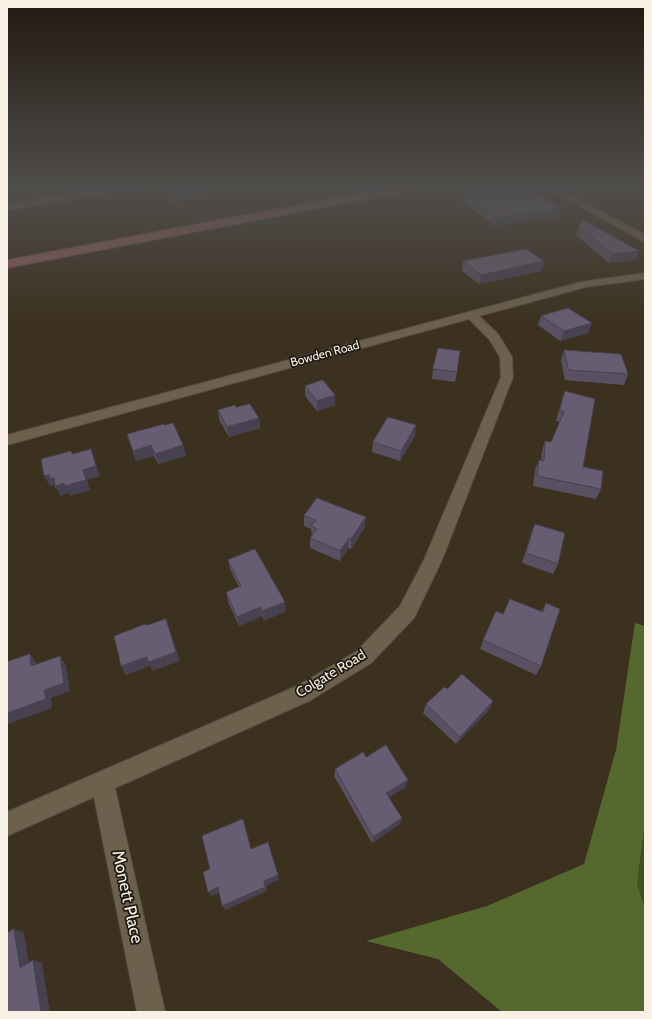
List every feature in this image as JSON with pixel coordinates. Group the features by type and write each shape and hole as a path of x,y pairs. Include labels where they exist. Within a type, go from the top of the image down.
{"main road":[{"path":"7,264 165,235"}],"street":[{"name":"Bowden Road","path":"7,440 585,284 645,276"},
{"name":"Colgate Road","path":"7,824 304,693 364,657 407,612 432,560 507,377 506,357 494,337 471,315"},
{"name":"Monett Place","path":"102,781 151,1012"}],"green space":[{"path":"635,623 645,626 644,829 637,884 645,909 645,1012 502,1012 438,959 366,941 487,906 584,864 616,750"},
{"path":"645,687 645,909 637,885 644,829"}],"building":[{"path":"589,235 610,235 639,251 612,254"},
{"path":"526,249 544,261 481,275 463,261"},
{"path":"568,308 592,323 564,331 541,316"},
{"path":"438,348 460,351 457,372 433,369"},
{"path":"564,350 621,354 628,374 569,370"},
{"path":"323,380 335,395 317,401 305,386"},
{"path":"565,391 595,399 583,467 603,471 601,489 537,476 539,460 544,461 545,441 551,442 564,412 560,410"},
{"path":"250,404 259,418 227,427 218,410 235,405 236,407"},
{"path":"388,417 416,425 401,451 373,442"},
{"path":"173,423 183,445 155,454 151,445 133,451 127,434"},
{"path":"91,449 96,466 83,470 86,480 65,486 64,483 55,486 54,478 50,479 50,475 44,476 41,459 71,451 72,454"},
{"path":"317,498 366,517 351,539 349,538 340,551 310,538 317,529 311,526 316,520 304,516"},
{"path":"535,524 565,533 558,564 526,553"},
{"path":"255,549 285,602 262,611 260,607 237,617 226,592 241,586 228,560"},
{"path":"510,599 543,612 546,603 560,609 541,666 483,640 496,611 503,614"},
{"path":"166,619 176,652 148,662 147,657 121,666 114,636 145,624 147,625"},
{"path":"30,654 31,666 60,656 64,683 44,690 46,699 7,713 7,662"},
{"path":"462,674 493,701 460,737 426,704 444,687 447,689"},
{"path":"386,745 408,780 386,793 402,818 373,837 335,769 363,752 366,757"},
{"path":"243,819 251,849 268,842 278,875 264,881 265,887 222,906 218,887 208,892 203,872 210,869 202,836"},
{"path":"14,929 20,968 33,960 41,1012 7,1012 7,933"}]}
